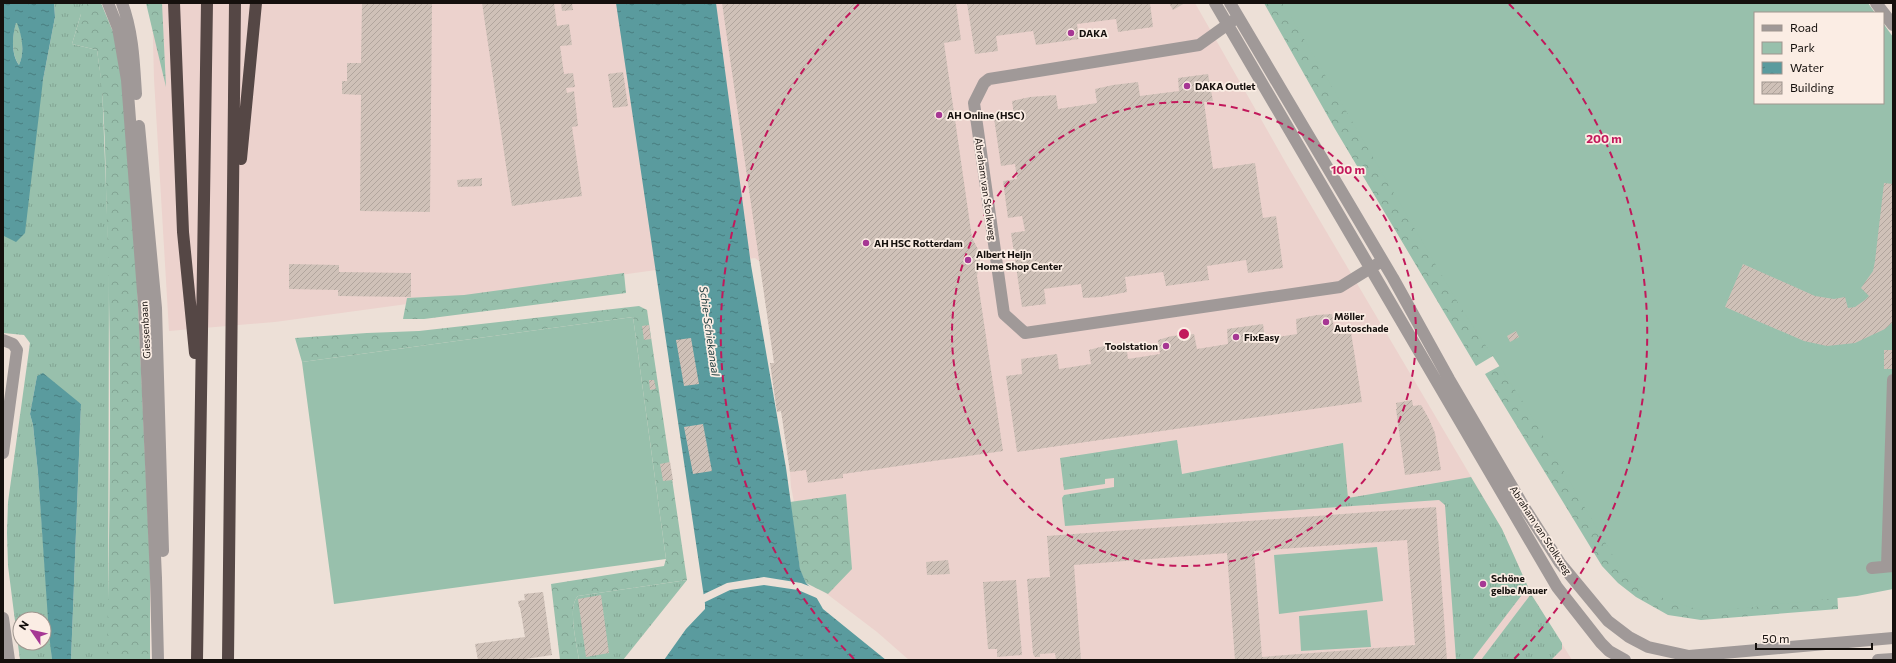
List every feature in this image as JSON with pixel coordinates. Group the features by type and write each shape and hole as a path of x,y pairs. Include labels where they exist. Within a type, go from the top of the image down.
{"highway":[{"path":"174,3 183,232 200,409"},
{"path":"197,660 207,3"},
{"path":"228,660 235,3"},
{"path":"233,238 256,3"}],"street":[{"name":"Giessenbaan","path":"108,3 118,28 127,80 130,111 144,305 156,578 158,660"},
{"name":"Giessenbaan","path":"122,3 129,21 134,54 137,108 156,308 165,660"},
{"name":"Abraham van Stolkweg","path":"1214,3 1557,587 1601,643 1609,651 1625,660"},
{"name":"Abraham van Stolkweg","path":"1230,3 1393,278 1448,379 1524,507 1560,562 1608,621 1620,631 1648,647 1689,656 1893,638"},
{"path":"1876,3 1883,12"},
{"path":"1884,14 1893,26"},
{"name":"Abraham van Stolkweg","path":"1238,17 1199,45 989,79 984,83 974,104 1004,314 1025,333 1340,287 1370,270 1382,261"},
{"path":"3,453 17,350 8,342"},
{"path":"1872,568 1890,566 1892,380"},
{"path":"3,618 9,660"},
{"path":"1878,660 1893,659"}],"shaded area":[{"path":"152,3 1195,3 1287,165 1502,529 1531,594 1572,660 909,660 877,632 810,581 791,487 776,273 755,258 275,322 169,331 154,79"}],"green space":[{"path":"54,3 81,3 81,14 72,44 97,50 102,85 109,266 108,660 71,660 81,404 37,376 30,414 33,425 38,473 48,611 14,611 8,566 8,502 30,343 24,335 3,333 3,227 4,236 43,80 55,17"},
{"path":"81,3 101,3 116,39 130,132 150,563 150,660 108,660 110,384 105,137 97,50 72,44 81,14"},
{"path":"146,3 162,3 166,87"},
{"path":"1264,3 1299,3 1508,347 1476,366 1335,129"},
{"path":"1283,3 1868,3 1874,12 1754,12 1754,104 1884,104 1884,24 1893,37 1893,589 1857,596 1706,612 1667,600 1643,588 1622,571 1525,405 1461,308"},
{"path":"16,23 18,23 21,33 22,44 22,55 19,65 16,61 13,50"},
{"path":"624,273 626,293 424,319 403,319 407,298 464,295"},
{"path":"639,306 647,310 687,580 578,596 573,609 573,617 579,660 560,660 551,584 664,566 666,559 633,317 302,362 295,338 419,331"},
{"path":"633,317 666,559 334,604 302,362"},
{"path":"1518,356 1833,512 1838,609 1701,620 1668,615 1636,597 1618,583 1602,566 1485,374"},
{"path":"1177,440 1182,474 1343,443 1348,498 1471,477 1502,529 1528,587 1472,660 1456,660 1445,505 1439,500 1065,526 1062,498 1064,495 1114,487 1114,478 1105,479 1105,484 1064,490 1060,458"},
{"path":"846,494 852,569 828,594 806,583 800,570 790,502"},
{"path":"1377,547 1383,601 1279,614 1274,555"},
{"path":"687,580 623,660 579,660 573,617 573,609 578,596"},
{"path":"1531,594 1562,643 1562,649 1551,660 1481,660"},
{"path":"1367,610 1371,647 1301,651 1299,616"},
{"path":"19,651 51,651 52,660 20,660"}],"water":[{"path":"3,3 54,3 55,17 43,80 25,233 16,242 4,236","holes":["17,23 22,44 22,55 19,65 13,51 13,40"]},
{"name":"Schie-Schiekanaal","path":"616,3 716,3 751,265 786,468 800,569 806,583 811,588 823,609 886,660 664,660 686,629 705,609 705,604"},
{"path":"43,373 81,404 71,660 52,660 52,611 47,611 38,473 33,425 30,414 37,376"}],"pier":[{"path":"764,577 801,583 814,588 819,599 798,590 764,585 730,590 703,603 702,595 727,583"}],"building":[{"path":"362,3 432,3 430,212 360,211 361,95 342,94 342,81 347,81 347,63 361,63"},
{"path":"482,3 554,3 557,26 569,24 572,45 560,46 564,74 573,73 575,87 566,88 567,93 574,91 578,126 572,127 582,196 512,206"},
{"path":"561,3 572,3 573,10 562,11"},
{"name":"AH HSC Rotterdam","path":"722,3 956,3 961,40 944,43 972,238 979,251 980,261 977,276 1003,451 843,474 843,478 808,483 806,470 790,472 781,411 777,412 770,363 774,363"},
{"path":"967,3 1150,3 1153,27 1118,32 1116,19 1077,24 1079,39 1036,45 1033,31 996,36 998,51 975,54"},
{"path":"1169,3 1185,3 1173,10"},
{"path":"623,72 628,106 613,108 608,74"},
{"path":"1208,74 1213,101 1204,102 1213,169 1255,163 1263,218 1276,216 1283,268 1248,273 1246,260 1207,266 1209,280 1166,286 1163,272 1125,277 1127,292 1101,297 1083,298 1081,284 1044,289 1046,304 1022,307 1011,233 1025,231 1022,216 1008,218 1003,181 1017,179 1015,164 1001,166 994,118 1014,115 1012,101 1030,97 1056,95 1058,109 1097,103 1095,89 1138,82 1140,96 1179,91 1178,78"},
{"path":"482,178 482,186 458,187 457,180"},
{"path":"1884,183 1893,184 1893,322 1885,329 1855,343 1827,346 1804,341 1725,307 1743,264 1815,296 1834,299 1845,297 1848,308 1855,307 1865,300 1869,296 1861,288 1873,271"},
{"path":"289,264 339,265 339,272 411,273 411,297 338,296 338,290 289,289"},
{"path":"1332,314 1334,329 1350,326 1362,402 1017,452 1006,376 1022,374 1021,359 1057,354 1059,369 1091,364 1089,350 1104,346 1126,344 1128,359 1160,354 1158,340 1172,336 1194,334 1197,349 1228,344 1227,329 1263,324 1265,339 1297,334 1296,319"},
{"path":"649,325 651,339 644,340 642,326"},
{"path":"1516,331 1519,337 1510,342 1507,336"},
{"path":"691,338 699,384 684,386 676,340"},
{"path":"1884,350 1893,350 1893,369 1884,369"},
{"path":"649,380 654,380 656,389 650,390"},
{"path":"1412,400 1413,406 1421,405 1435,433 1441,470 1405,475 1396,403"},
{"path":"703,424 712,471 693,474 684,427"},
{"path":"670,462 673,480 663,481 660,464"},
{"path":"1436,507 1447,660 1235,660 1227,553 1074,565 1081,660 1056,660 1055,653 1040,654 1040,657 1035,657 1033,654 1027,579 1050,577 1047,536","holes":["1407,540 1415,645 1262,657 1254,551"]},
{"path":"948,560 950,574 927,575 926,562"},
{"path":"1016,580 1022,655 997,657 997,649 988,649 983,582"},
{"path":"543,592 552,655 519,660 478,660 475,644 525,637 518,601 525,600 524,594"},
{"path":"601,595 609,653 586,657 578,599"}],"place":[{"name":"DAKA","path":"1071,33"},
{"name":"DAKA Outlet","path":"1187,86"},
{"name":"AH Online (HSC)","path":"939,115"},
{"name":"AH HSC Rotterdam","path":"866,243"},
{"name":"Albert Heijn Home Shop Center","path":"968,260"},
{"name":"Möller Autoschade","path":"1326,322"},
{"name":"FixEasy","path":"1236,337"},
{"name":"Toolstation","path":"1166,346"},
{"name":"Schöne gelbe Mauer","path":"1483,584"}]}
